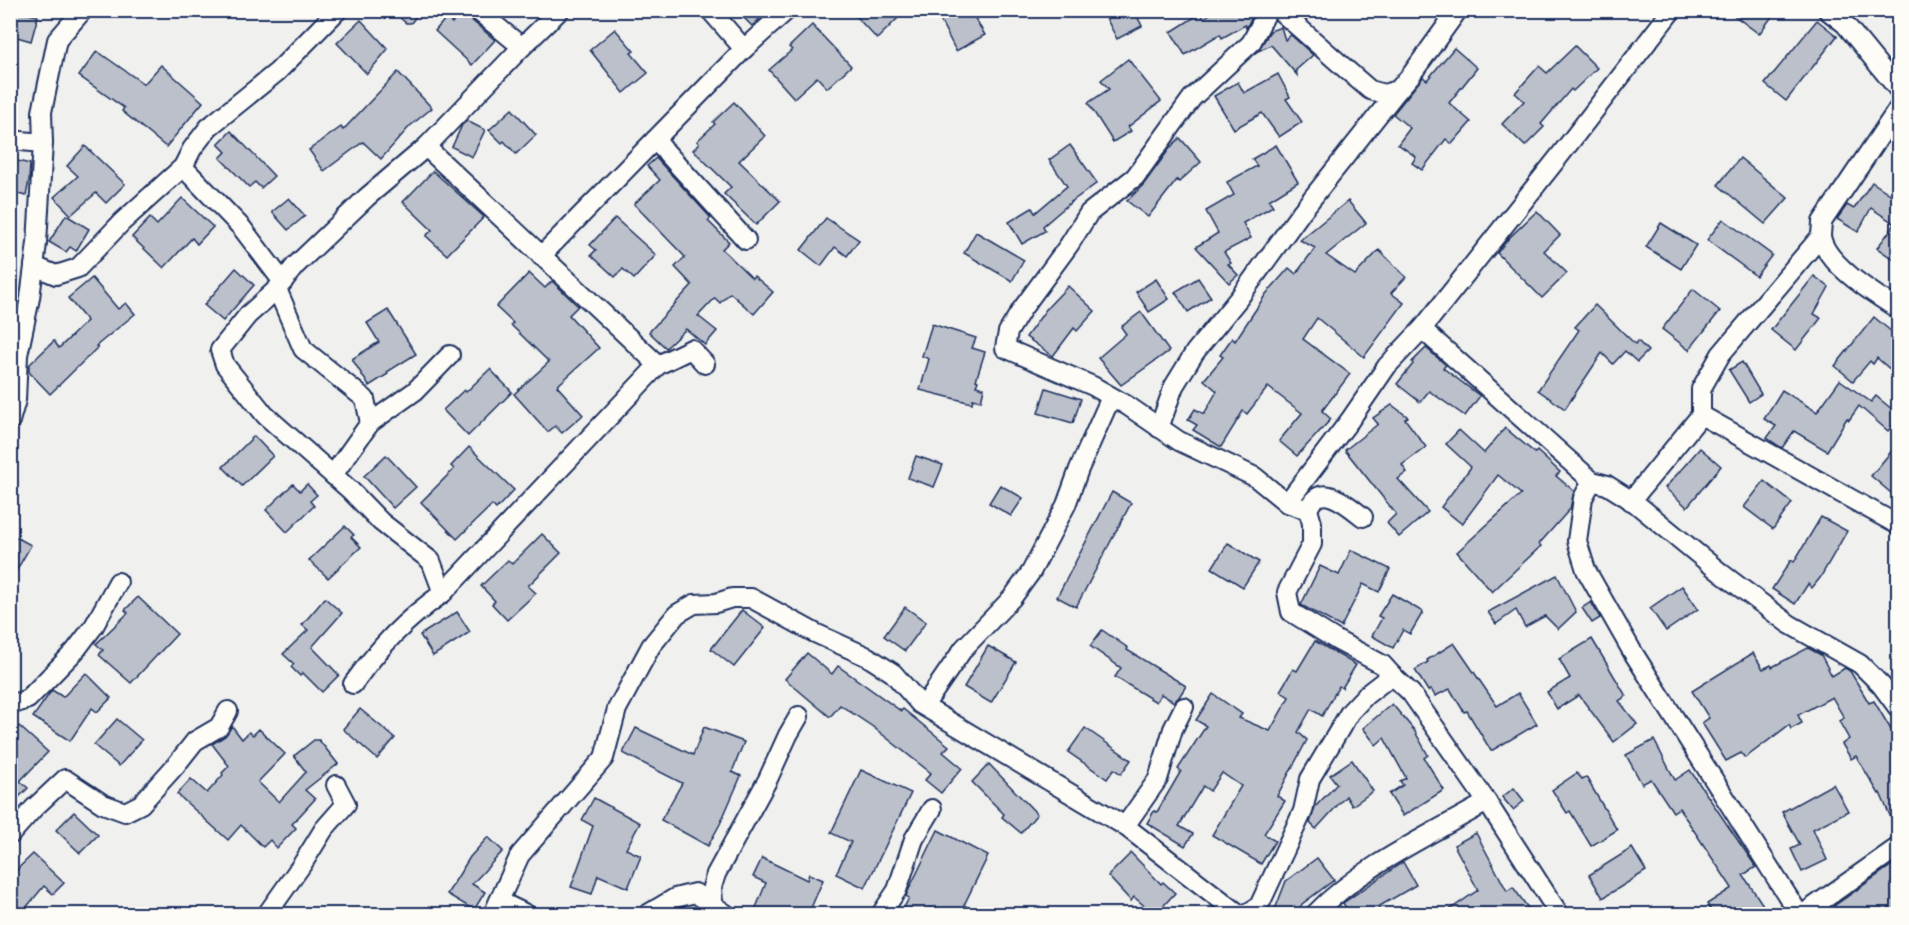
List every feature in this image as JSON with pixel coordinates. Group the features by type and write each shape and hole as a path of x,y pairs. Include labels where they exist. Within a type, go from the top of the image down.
{"street":[{"path":"10,421 16,400 18,355 34,266 43,143 42,112 57,40 83,10"},
{"path":"34,266 56,275 78,268 122,222 183,167 192,149 209,127 277,72 338,10"},
{"path":"477,10 522,47"},
{"path":"443,593 431,561 381,522 333,475 265,416 225,365 220,350 248,315 280,285 295,266 367,197 426,147 560,10"},
{"path":"710,10 744,49"},
{"path":"541,256 744,49 787,10"},
{"path":"1268,10 1251,43 1192,98 1135,177 1089,213 1069,245 1022,309 1008,332 1005,348 1093,386 1196,451 1255,477 1287,503 1308,510"},
{"path":"1279,10 1370,90 1384,94 1398,90"},
{"path":"1159,428 1174,386 1195,352 1239,298 1302,211 1411,75 1458,10"},
{"path":"1287,503 1350,420 1387,366 1422,329 1672,10"},
{"path":"1827,10 1845,24 1899,89"},
{"path":"1899,109 1822,222 1821,236 1826,248 1844,270 1866,289 1899,309"},
{"path":"10,140 43,143"},
{"path":"655,140 746,240"},
{"path":"426,147 658,365"},
{"path":"183,167 242,228 280,285 303,349 364,399 370,423"},
{"path":"1632,501 1701,415 1701,389 1721,354 1821,236"},
{"path":"1422,329 1592,481 1606,484 1632,501 1789,624 1860,663 1881,684 1899,708"},
{"path":"354,684 396,630 443,593 658,365 691,349 705,364"},
{"path":"333,475 370,423 415,391 450,356"},
{"path":"924,706 964,648 1012,598 1031,572 1066,505 1079,469 1112,397"},
{"path":"1701,415 1899,525"},
{"path":"1592,481 1583,498 1577,541 1586,570 1632,651 1801,915 1899,847"},
{"path":"1363,517 1338,499 1328,495 1319,497 1311,503 1308,510 1312,544 1287,592 1291,612 1383,665 1411,693 1487,802 1559,915"},
{"path":"10,705 28,699 75,651 94,626 118,582"},
{"path":"526,915 496,908 520,855 604,758 616,710 651,646 676,614 694,604 751,598 815,633 868,657 893,673 924,706 1125,826 1239,915"},
{"path":"1246,915 1259,906 1303,811 1310,779 1350,712 1366,695 1392,675"},
{"path":"1125,826 1158,779 1173,729 1184,707"},
{"path":"10,836 34,808 65,779 103,804 125,812 141,804 177,765 195,741 219,727 228,711"},
{"path":"648,915 675,898 711,900 716,874 768,779 799,716"},
{"path":"267,915 324,829 346,804 336,785"},
{"path":"1315,915 1352,883 1382,863 1487,802"},
{"path":"881,915 897,890 914,839 932,809"}],"building":[{"path":"10,10 38,16 31,41 10,35"},
{"path":"391,10 421,10 411,23 406,23"},
{"path":"464,10 470,19 495,40 472,65 435,31 446,18 452,23"},
{"path":"736,10 769,10 752,26"},
{"path":"850,10 906,10 877,39"},
{"path":"935,10 970,10 985,35 956,51"},
{"path":"1102,10 1134,10 1142,26 1117,39"},
{"path":"1216,10 1252,10 1254,13 1246,28 1245,25 1222,38 1220,34 1185,55 1171,32 1201,13 1204,18"},
{"path":"1727,10 1777,10 1759,34"},
{"path":"361,20 388,49 367,74 337,43"},
{"path":"1817,20 1837,36 1786,101 1765,84"},
{"path":"812,25 851,66 827,88 817,77 794,98 769,70 792,50 789,47"},
{"path":"1281,27 1285,40 1291,35 1313,55 1296,70 1297,75 1271,45 1258,51 1270,31"},
{"path":"615,29 634,51 631,53 648,73 624,93 590,50"},
{"path":"1575,46 1597,68 1573,91 1571,89 1541,124 1544,127 1525,146 1502,124 1524,101 1515,93 1539,66 1547,73"},
{"path":"1454,48 1477,68 1449,103 1471,122 1452,144 1446,139 1422,170 1412,163 1416,157 1398,144 1410,128 1393,114 1423,77 1427,80"},
{"path":"97,51 144,84 161,65 203,102 166,147 122,111 124,108 79,76"},
{"path":"1128,59 1161,101 1128,127 1131,131 1113,142 1088,103 1109,89 1101,80"},
{"path":"398,72 432,108 410,126 381,159 363,142 324,171 309,150 341,127 343,130"},
{"path":"1278,74 1290,97 1286,99 1302,122 1279,137 1262,113 1234,129 1214,96 1238,82 1244,93"},
{"path":"734,102 765,136 739,161 780,201 756,225 724,194 731,187 693,150 699,144 697,141 715,124 713,122"},
{"path":"512,109 536,135 516,154 489,130"},
{"path":"467,121 485,130 472,157 452,147 462,125"},
{"path":"231,131 274,176 261,188 255,182 249,187 220,158 226,152 218,144"},
{"path":"1180,138 1201,162 1179,182 1177,180 1148,217 1127,201 1144,184"},
{"path":"1070,145 1097,183 1043,226 1045,231 1022,244 1009,222 1032,208 1035,213 1067,186 1049,160"},
{"path":"1276,145 1298,182 1269,200 1273,206 1243,223 1251,238 1224,252 1231,263 1228,264 1238,275 1229,283 1196,247 1218,233 1206,211 1234,195 1227,182 1257,166 1252,159"},
{"path":"85,146 125,184 106,203 96,193 71,215 54,197 78,176 67,166"},
{"path":"656,158 711,218 708,221 729,242 722,249 752,278 754,276 773,292 754,314 730,293 720,303 715,298 698,316 717,331 705,345 686,329 666,348 649,332 692,285 675,267 685,257 634,204 660,180 647,166"},
{"path":"1740,158 1788,198 1765,224 1718,185"},
{"path":"10,159 30,164 26,196 10,192"},
{"path":"433,171 484,217 447,255 426,236 432,230 403,202"},
{"path":"1872,182 1899,200 1899,263 1877,248 1895,224 1871,208 1858,232 1837,219 1847,205 1854,209"},
{"path":"182,198 213,227 197,244 192,238 164,268 132,237 150,218 157,225"},
{"path":"289,198 305,216 288,230 272,212"},
{"path":"1348,201 1366,223 1326,255 1355,275 1379,250 1406,277 1391,293 1404,303 1364,357 1317,318 1303,339 1350,374 1322,411 1331,419 1297,456 1279,441 1302,413 1268,387 1247,414 1243,411 1221,447 1193,430 1197,425 1188,420 1195,409 1204,414 1217,391 1204,380 1223,357 1220,355 1232,338 1235,341 1266,294 1289,268 1296,274 1315,248 1300,240"},
{"path":"1537,211 1560,235 1544,251 1567,273 1542,298 1497,253"},
{"path":"66,215 89,229 76,251 70,247 66,252 49,242"},
{"path":"615,218 656,255 634,279 623,269 615,277 591,255 596,250 590,245"},
{"path":"826,218 859,240 847,256 835,247 821,266 801,250"},
{"path":"1723,219 1772,255 1756,276 1707,240"},
{"path":"1661,223 1696,245 1681,269 1646,247"},
{"path":"976,232 1024,260 1012,281 964,253"},
{"path":"236,268 254,285 223,321 204,305"},
{"path":"529,273 545,288 552,281 578,306 569,315 599,348 557,386 583,415 562,433 555,426 548,432 514,394 549,362 496,307"},
{"path":"1814,276 1829,287 1814,314 1821,318 1796,350 1771,330"},
{"path":"92,278 118,309 126,303 135,314 96,346 98,347 50,394 29,372 29,365 54,341 59,348 87,321 68,298"},
{"path":"1198,278 1211,297 1188,312 1175,292"},
{"path":"1156,279 1169,299 1149,312 1136,292"},
{"path":"1068,286 1095,311 1077,331 1074,328 1053,356 1026,337 1047,308"},
{"path":"1693,289 1720,311 1689,350 1662,329"},
{"path":"1595,305 1635,344 1638,341 1648,351 1637,362 1625,351 1613,364 1602,353 1565,409 1538,390 1579,330 1575,327"},
{"path":"388,310 416,354 369,386 352,359 379,342 367,323"},
{"path":"1141,312 1169,351 1121,385 1098,358 1126,334 1121,327"},
{"path":"1874,317 1899,338 1899,377 1877,358 1873,364 1870,361 1853,381 1835,366"},
{"path":"932,324 976,338 972,348 985,352 976,380 978,381 976,386 984,388 981,401 973,399 972,403 920,390 929,359 922,356"},
{"path":"1426,348 1446,365 1443,368 1480,396 1465,416 1429,391 1420,402 1397,384 1413,364 1412,362"},
{"path":"1742,362 1761,394 1749,402 1729,370"},
{"path":"490,369 512,392 468,436 443,410"},
{"path":"1840,380 1871,402 1876,396 1899,415 1899,418 1888,431 1859,406 1849,420 1847,418 1827,451 1794,431 1782,448 1767,438 1776,426 1764,419 1782,390 1817,412"},
{"path":"1046,388 1081,399 1073,423 1038,413"},
{"path":"1392,405 1408,417 1405,419 1426,447 1402,465 1407,472 1398,479 1428,512 1399,537 1387,523 1396,514 1345,450 1378,424 1373,418"},
{"path":"1505,428 1535,453 1537,451 1560,472 1556,476 1574,491 1570,509 1539,544 1541,546 1492,592 1457,552 1521,494 1498,475 1462,524 1441,507 1471,467 1446,444 1459,430 1484,453"},
{"path":"254,436 273,456 242,486 223,467"},
{"path":"1899,442 1899,483 1891,493 1871,476"},
{"path":"469,447 514,490 496,509 492,505 457,539 421,502 454,469 451,466"},
{"path":"1700,448 1721,466 1687,507 1665,488"},
{"path":"386,455 416,487 393,508 364,476"},
{"path":"916,456 943,465 934,487 908,478"},
{"path":"1764,481 1792,503 1773,529 1744,507"},
{"path":"293,484 300,491 307,484 317,495 310,501 314,506 287,532 266,510"},
{"path":"1000,485 1023,498 1011,516 989,503"},
{"path":"1112,492 1131,503 1076,607 1057,597"},
{"path":"1821,517 1847,531 1820,578 1812,588 1808,584 1795,604 1772,589 1791,560 1794,562"},
{"path":"345,526 354,535 351,537 361,547 328,578 309,560"},
{"path":"10,534 31,545 10,582"},
{"path":"542,534 561,553 528,586 536,593 507,620 492,604 495,601 481,586 508,560 512,564"},
{"path":"1228,543 1259,562 1243,587 1212,568"},
{"path":"1351,550 1390,569 1379,592 1363,584 1341,627 1301,605 1320,566 1339,575"},
{"path":"1557,575 1576,612 1558,629 1545,616 1525,627 1516,610 1496,624 1488,612"},
{"path":"1682,586 1698,609 1666,631 1650,608"},
{"path":"1392,594 1423,612 1410,634 1403,630 1393,648 1372,636 1382,618 1378,616"},
{"path":"138,597 177,634 131,683 99,655 103,650 96,644 128,613 125,610"},
{"path":"325,598 342,613 312,647 339,675 322,692 303,673 300,676 291,667 294,664 283,654 308,630 302,625"},
{"path":"1591,602 1600,618 1592,623 1582,608"},
{"path":"905,607 926,622 905,651 884,636"},
{"path":"742,610 765,628 734,667 711,649"},
{"path":"457,612 470,632 433,656 420,635"},
{"path":"1102,630 1128,648 1127,650 1186,686 1179,697 1174,702 1161,694 1156,702 1115,677 1121,668 1090,646"},
{"path":"1592,639 1626,696 1619,701 1637,724 1614,742 1579,695 1557,709 1547,692 1570,678 1559,659"},
{"path":"1315,641 1356,665 1342,688 1339,686 1322,716 1311,709 1298,732 1307,740 1277,796 1285,801 1264,834 1275,841 1261,864 1212,835 1241,786 1222,773 1210,791 1203,786 1179,826 1193,834 1185,846 1147,823 1154,811 1157,812 1181,771 1178,769 1206,726 1196,720 1213,694 1242,714 1239,718 1270,731 1289,697 1280,691 1293,669 1297,671"},
{"path":"1454,643 1497,706 1518,693 1537,724 1491,751 1467,711 1464,712 1450,689 1435,696 1431,689 1428,691 1415,670"},
{"path":"988,646 1016,662 991,703 964,687"},
{"path":"1808,648 1821,655 1832,676 1845,668 1850,671 1869,703 1874,701 1899,743 1899,836 1880,793 1856,756 1851,759 1842,744 1849,739 1839,721 1844,718 1832,697 1798,715 1802,723 1791,729 1789,725 1745,758 1741,753 1726,761 1702,723 1709,718 1692,691 1753,653 1763,669 1771,665 1772,667"},
{"path":"807,653 832,674 838,666 901,711 903,709 949,746 943,752 962,768 941,793 925,780 931,773 873,727 840,705 830,717 785,679"},
{"path":"86,673 111,698 97,712 92,708 70,741 33,717 52,690 63,697"},
{"path":"1392,704 1414,730 1428,755 1424,758 1444,790 1403,816 1389,794 1403,785 1400,781 1406,778 1384,738 1376,745 1363,728"},
{"path":"360,709 395,738 377,759 343,729"},
{"path":"117,719 142,740 119,766 94,745"},
{"path":"19,726 48,752 20,781 28,788 10,806 10,736"},
{"path":"232,726 242,739 249,732 253,735 259,729 285,754 258,782 279,802 306,772 294,756 314,740 319,740 338,764 305,790 315,799 292,824 296,828 277,848 270,840 263,847 241,825 228,840 177,794 191,779 207,793 223,775 222,773 229,766 212,744 225,736"},
{"path":"704,727 744,742 732,772 741,776 708,846 661,820 682,783 623,753 636,728 693,755"},
{"path":"1085,728 1131,760 1121,774 1114,769 1107,779 1068,752"},
{"path":"1654,740 1675,780 1690,770 1756,867 1743,875 1765,908 1754,915 1714,915 1707,904 1732,888 1679,808 1673,812 1651,779 1642,784 1626,755"},
{"path":"1352,760 1373,791 1352,806 1346,796 1316,829 1310,823 1315,807 1337,784 1330,775"},
{"path":"989,764 1037,814 1021,833 1002,817 1004,814 972,782"},
{"path":"861,770 911,793 865,888 836,874 851,842 831,833"},
{"path":"1577,773 1582,779 1586,777 1617,830 1591,846 1570,811 1567,813 1552,790"},
{"path":"1833,784 1848,811 1813,829 1827,860 1802,872 1791,849 1800,845 1782,812"},
{"path":"1514,788 1524,801 1513,810 1502,797"},
{"path":"594,798 640,823 626,849 641,856 628,888 598,875 592,894 571,887 593,826 582,820"},
{"path":"74,812 98,835 80,853 56,830"},
{"path":"938,830 988,856 964,905 980,915 944,915 930,908 927,915 900,915 909,898 906,896 910,887"},
{"path":"1476,833 1507,891 1513,887 1533,915 1442,915 1478,890 1454,845"},
{"path":"488,837 503,851 472,884 485,892 474,910 447,894 470,857"},
{"path":"1632,848 1646,871 1603,898 1589,875"},
{"path":"1131,853 1161,884 1163,882 1175,893 1155,915 1134,897 1131,901 1108,876"},
{"path":"33,854 64,883 53,894 44,886 20,915 10,915 10,876"},
{"path":"762,858 807,880 809,874 823,880 808,915 753,915 766,883 753,877"},
{"path":"1317,858 1334,880 1302,904 1297,915 1281,915 1274,912 1286,881"},
{"path":"1403,862 1416,885 1378,907 1380,910 1373,915 1350,915 1343,903"},
{"path":"1895,863 1899,869 1899,915 1840,915 1834,906"}]}
